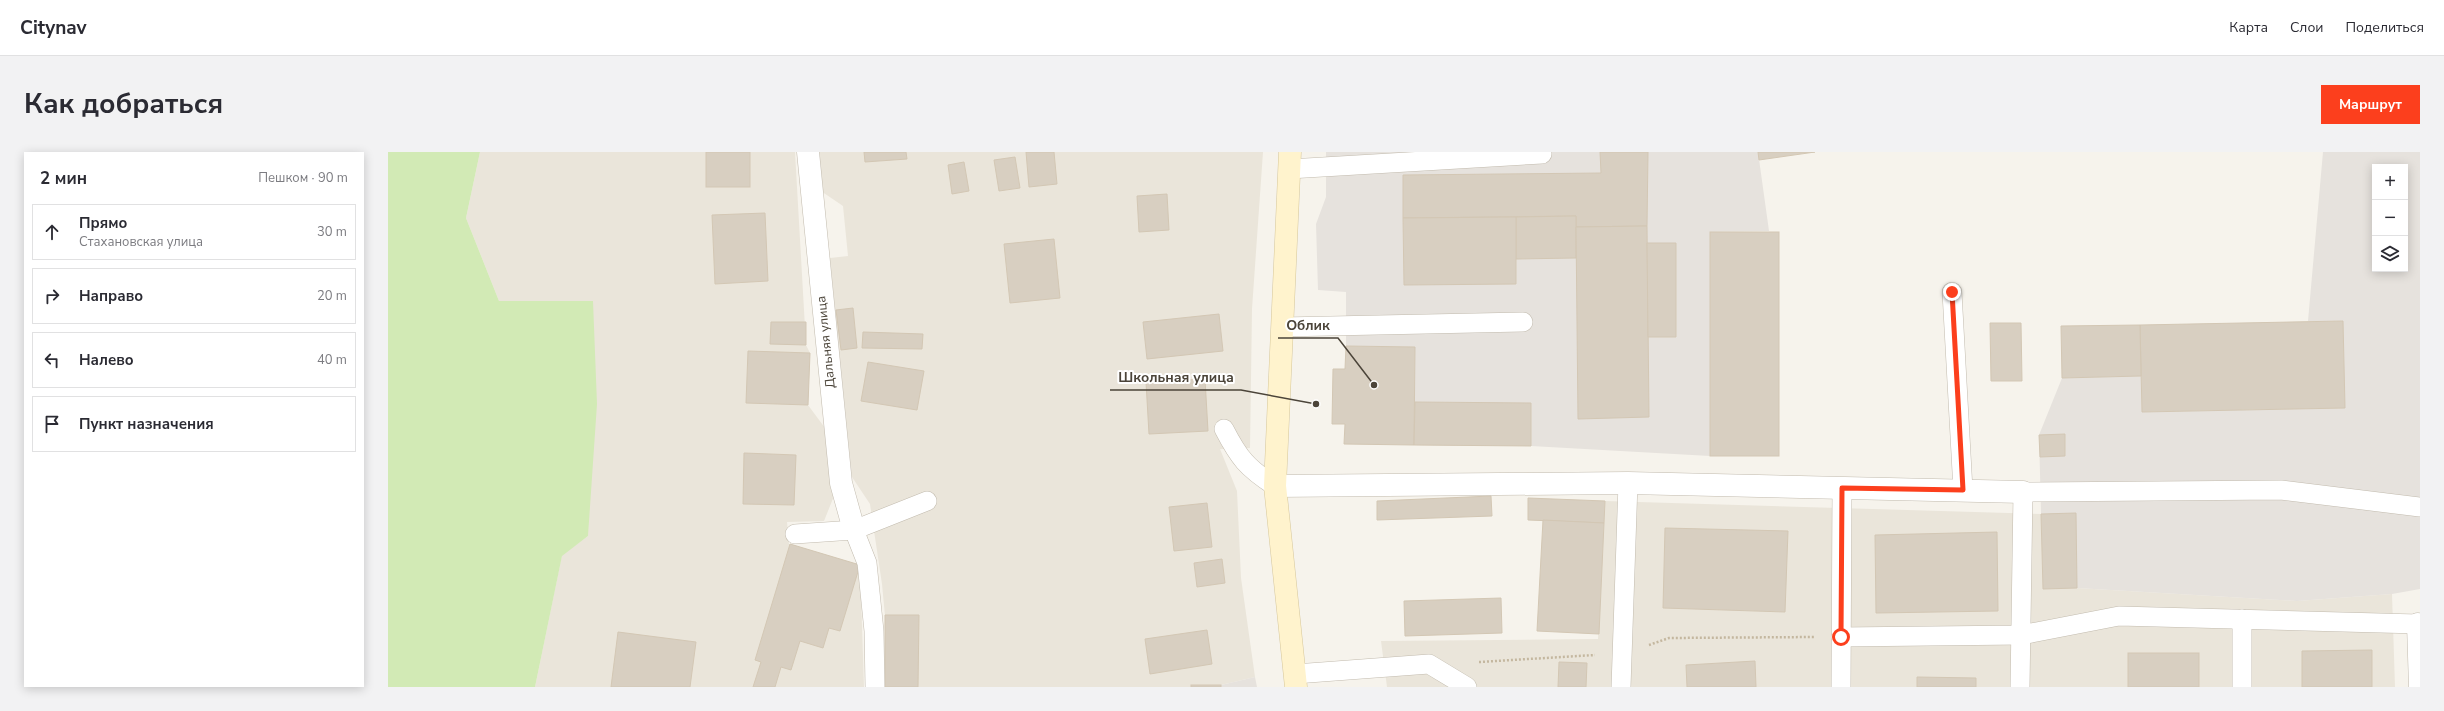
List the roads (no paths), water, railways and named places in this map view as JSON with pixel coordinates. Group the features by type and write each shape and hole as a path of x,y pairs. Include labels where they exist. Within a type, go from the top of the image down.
{"street":[{"name":"Дальняя улица","path":"808,152 840,483 854,530"},
{"path":"1290,160 1275,486 1296,680"},
{"path":"1275,486 1628,483 2023,492"},
{"path":"2418,624 2420,687"}],"lane":[{"path":"1290,160 1542,154"},
{"path":"1952,292 1963,490"},
{"path":"1282,327 1523,322"},
{"path":"1224,429 1234,448 1252,471 1275,486"},
{"path":"1621,687 1628,483"},
{"path":"1841,687 1842,488"},
{"path":"2020,687 2023,492 2281,490 2420,507"},
{"path":"795,534 854,530 927,501"},
{"path":"854,530 867,564 874,631 875,687"},
{"path":"1841,637 2020,635 2119,616 2418,624"},
{"path":"2242,619 2242,687"},
{"path":"1296,680 1429,664 1467,687"}],"place":[{"name":"Облик","path":"1374,385"},
{"name":"Школьная улица","path":"1316,404"}]}
